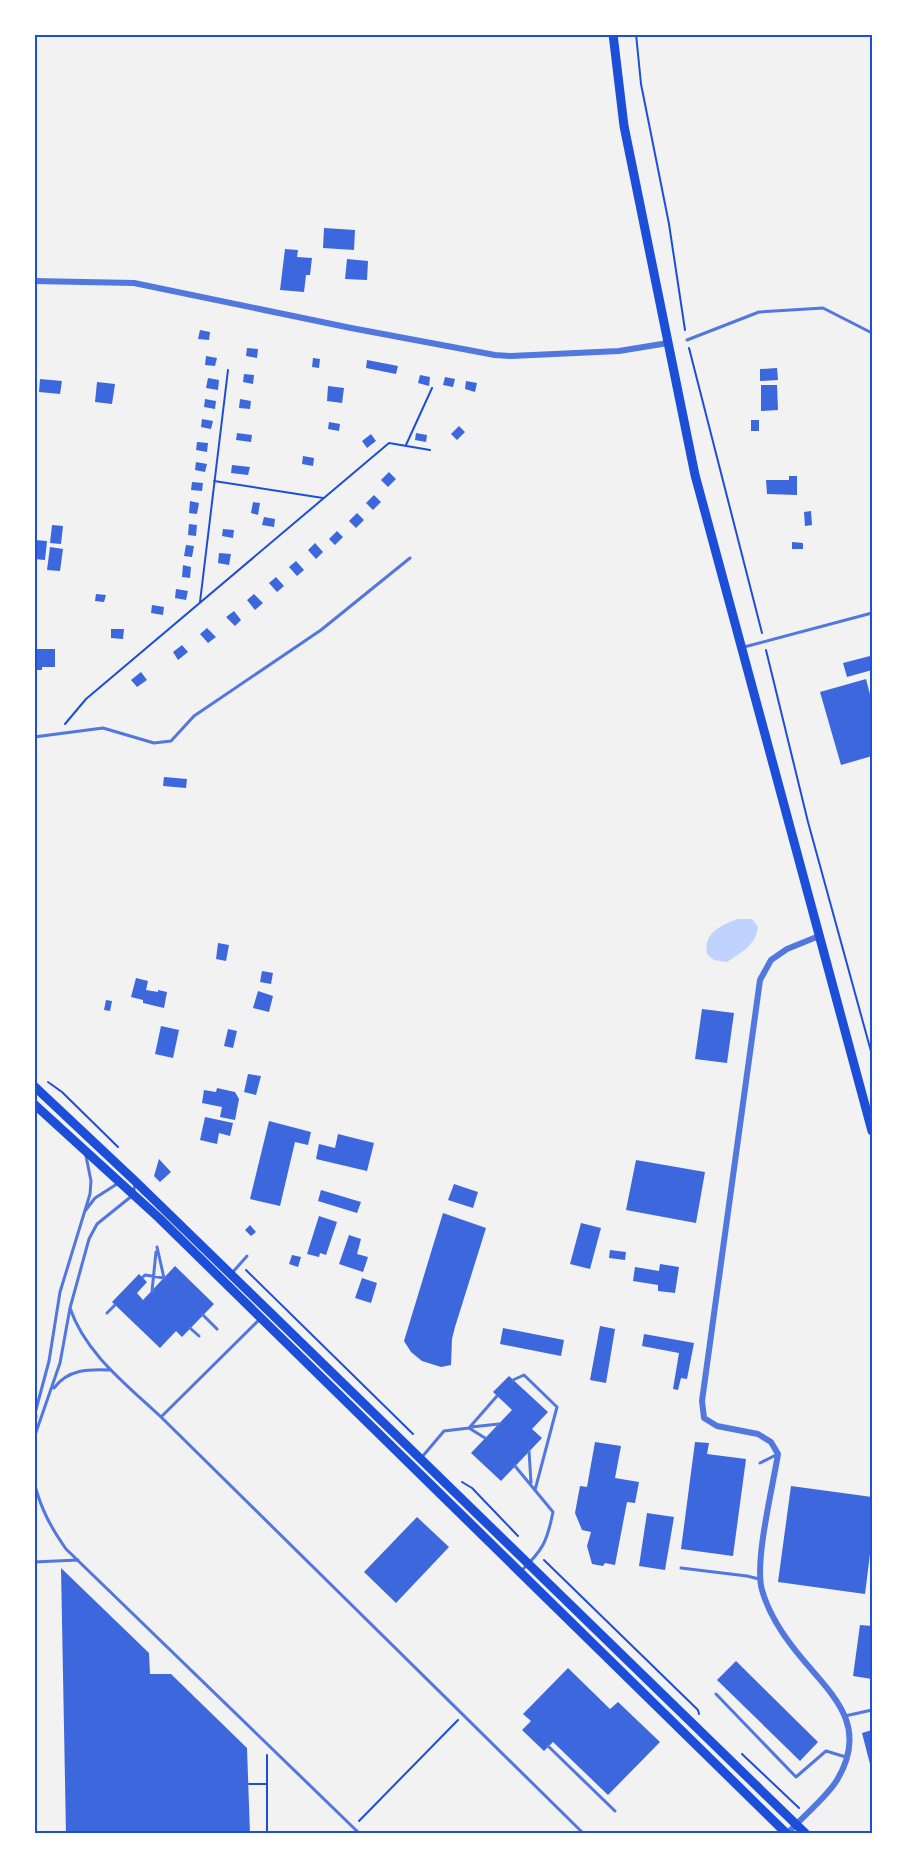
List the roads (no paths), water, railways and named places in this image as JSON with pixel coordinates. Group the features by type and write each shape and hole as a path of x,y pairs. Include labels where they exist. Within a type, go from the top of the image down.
{"main road":[{"path":"613,34 624,126 695,474 873,1131"},
{"path":"34,1086 135,1181 520,1572 787,1833"},
{"path":"34,1104 228,1278"},
{"path":"265,1314 420,1459 806,1833"}],"street":[{"path":"34,281 134,283 351,328 503,356 619,351 668,343"},
{"path":"787,1833 836,1782 848,1757 848,1726 843,1710 827,1686 777,1626 767,1604 761,1580 761,1558 778,1454 771,1442 758,1434 717,1426 704,1418 702,1401 760,980 771,960 787,949 819,936"}],"lane":[{"path":"687,340 759,312 823,308 873,333"},
{"path":"34,736 103,728 154,743 171,741 194,716 321,630 410,558"},
{"path":"743,647 873,613"},
{"path":"34,1418 49,1361 60,1292 85,1211 91,1181 89,1163 82,1146"},
{"path":"34,1437 60,1363 70,1308 89,1239 97,1224 133,1195 135,1181 120,1182 95,1198 85,1211"},
{"path":"143,1277 145,1275 153,1276 164,1278 157,1247 153,1276 152,1291"},
{"path":"228,1278 247,1256"},
{"path":"107,1313 115,1305"},
{"path":"70,1308 76,1325 111,1370 584,1833"},
{"path":"161,1417 265,1314"},
{"path":"203,1315 217,1329"},
{"path":"190,1328 199,1336"},
{"path":"51,1392 61,1379 79,1371 111,1370"},
{"path":"513,1380 524,1375 557,1407 535,1491"},
{"path":"469,1428 497,1395"},
{"path":"34,1430 36,1411"},
{"path":"420,1459 444,1431 499,1424"},
{"path":"469,1428 485,1438"},
{"path":"529,1451 531,1485"},
{"path":"760,1463 778,1454"},
{"path":"515,1466 553,1512 548,1537 538,1554 520,1572"},
{"path":"34,1482 40,1505 66,1549 360,1833"},
{"path":"34,1562 78,1560"},
{"path":"681,1568 747,1576 761,1580"},
{"path":"716,1694 795,1777 826,1751 848,1757"},
{"path":"845,1716 873,1710"},
{"path":"548,1746 615,1811"}],"water":[{"path":"738,919 752,919 758,927 754,939 747,948 727,962 714,960 707,954 706,947 711,935 725,924"}]}
